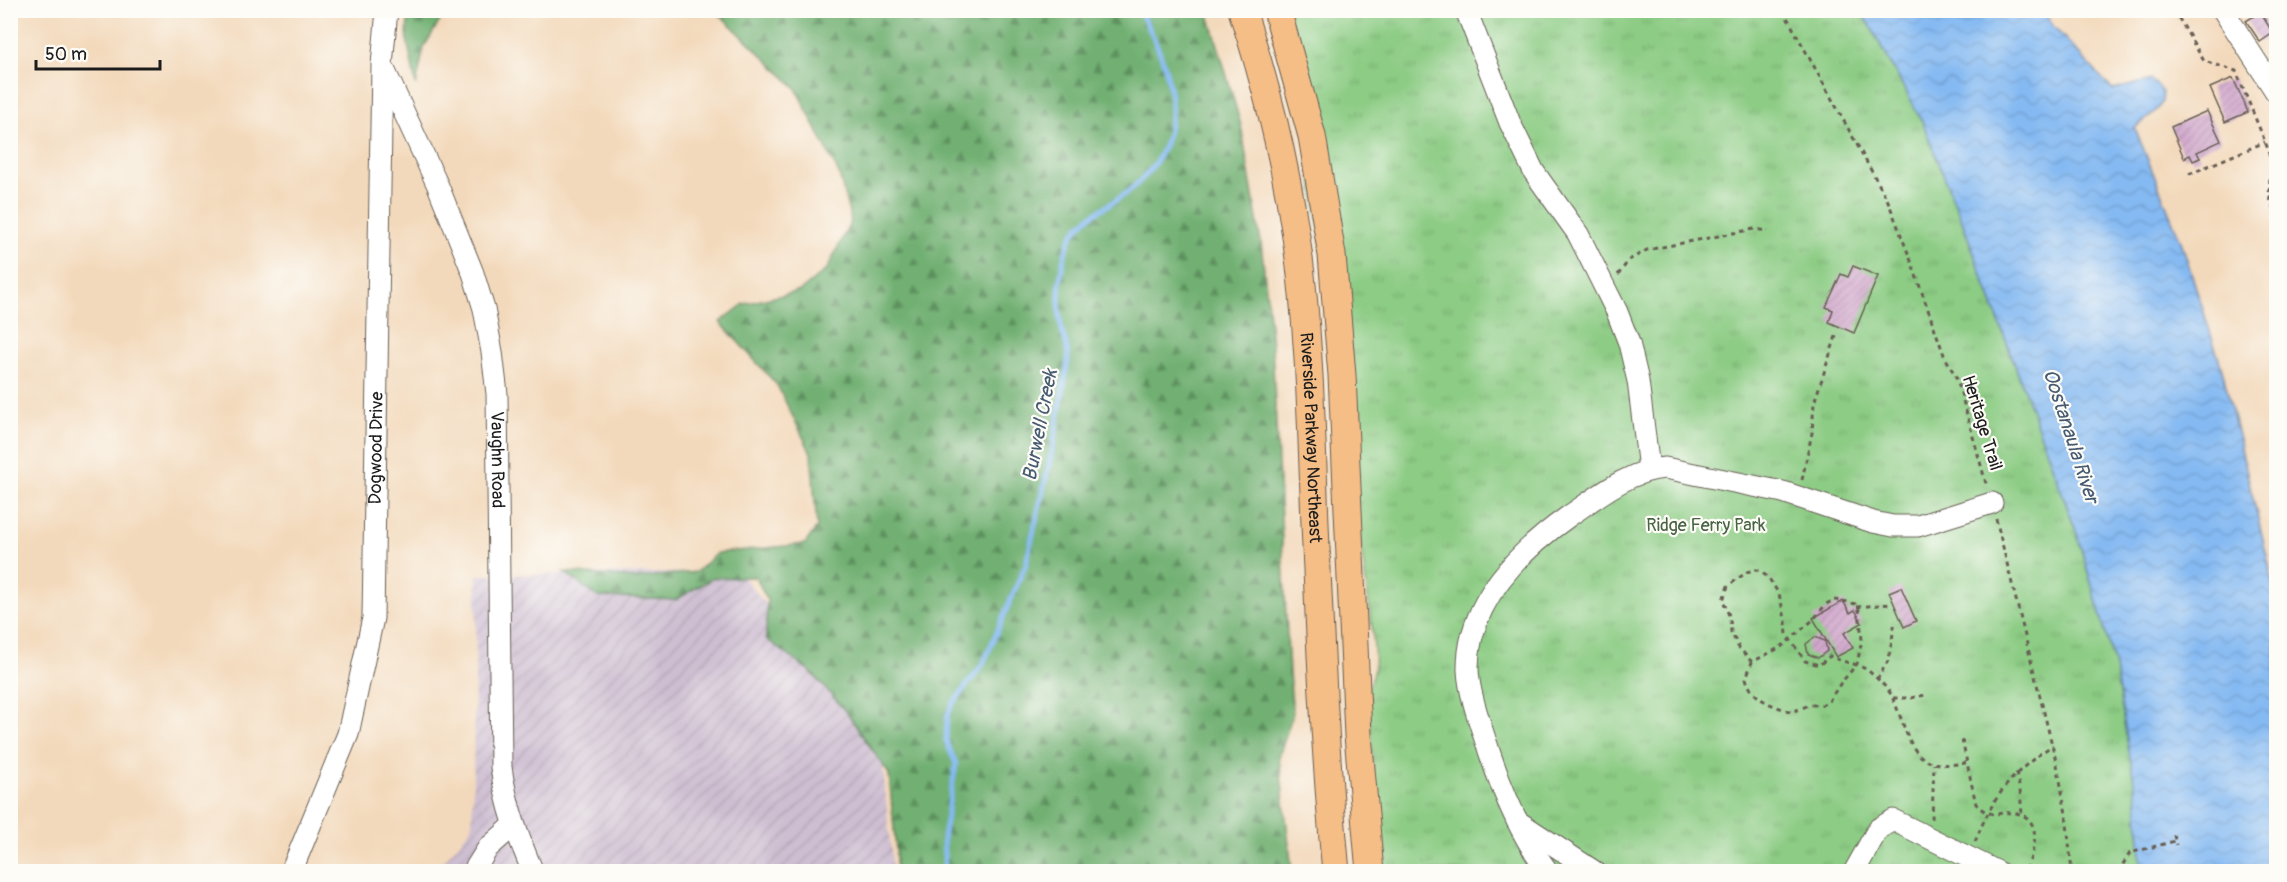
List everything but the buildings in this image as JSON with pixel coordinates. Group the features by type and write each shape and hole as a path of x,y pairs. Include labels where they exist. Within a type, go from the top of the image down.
{"main road":[{"name":"Riverside Parkway Northeast","path":"1242,10 1282,157 1300,274 1308,366 1323,706 1336,872"},
{"name":"Riverside Parkway Northeast","path":"1277,10 1312,136 1332,255 1342,375 1363,803 1370,872"}],"street":[{"name":"Dogwood Drive","path":"291,872 348,734 373,618 382,65 387,10"},
{"path":"1467,10 1510,123 1534,172 1578,234 1608,292 1629,343 1638,381 1649,469"},
{"path":"2223,10 2275,86"},
{"name":"Vaughn Road","path":"382,65 438,186 461,242 484,309 497,394 501,767 504,791 513,825 533,872"},
{"path":"1548,872 1525,839 1516,820 1487,745 1468,671 1472,640 1479,613 1499,580 1551,529 1605,492 1649,469 1677,470 1759,486 1798,496 1873,522 1893,526 1918,526 1992,503"},
{"path":"1323,706 1357,705"},
{"path":"1516,820 1595,872"},
{"path":"1854,872 1878,829 1893,820 1998,872"},
{"path":"473,872 488,848 513,825"}],"path":[{"name":"Heritage Trail","path":"1783,10 1888,201 1944,355 1957,379 1992,503 2053,745 2066,814 2072,872"},
{"path":"2174,10 2204,61 2236,71 2271,162 2269,195 2277,216"},
{"path":"2189,174 2265,142"},
{"path":"1608,292 1623,266 1647,250 1754,230 1768,231"},
{"path":"1798,496 1812,433 1814,404 1837,333"},
{"path":"1752,662 1739,648 1731,632 1729,612 1723,600 1728,586 1747,572 1758,570 1768,577 1779,594 1788,635 1805,661 1819,665 1830,656 1842,662 1857,664 1871,672 1893,698 1908,739 1923,758 1934,764 1951,766 1966,764"},
{"path":"1857,607 1862,629 1857,664 1839,684 1828,701 1822,705 1809,705 1792,712 1762,700 1753,693 1746,678 1752,662 1780,647 1813,620 1826,604 1834,600 1842,600 1857,607 1890,604"},
{"path":"1877,680 1889,660 1895,621"},
{"path":"1893,698 1925,695"},
{"path":"1962,740 1974,798 1983,811 1990,814 2022,815 2034,828 2035,839 2025,872"},
{"path":"1969,857 1986,813 2016,773 2053,745"},
{"path":"1931,839 1934,764"},
{"path":"2016,773 2022,815"},
{"path":"2118,872 2130,853 2176,843 2174,835"}],"shaded area":[{"path":"739,572 880,740 893,871 435,872 472,827 477,575"}],"green space":[{"path":"408,11 446,11 424,47 416,86 407,39"},
{"path":"716,11 1208,11 1241,125 1261,242 1272,345 1293,713 1279,757 1292,871 896,871 889,774 847,713 811,672 766,639 767,600 756,577 712,578 676,600 598,597 564,572 636,578 696,572 717,553 805,544 817,527 811,453 777,385 720,322 744,304 800,291 827,269 851,221 839,174 795,87"},
{"name":"Ridge Ferry Park","path":"1289,11 1860,11 1922,121 1962,221 2076,531 2114,662 2137,799 2142,871 1382,871 1377,830 1368,687 1374,665 1372,627"}],"water":[{"name":"Oostanaula River","path":"1860,11 2044,11 2053,26 2113,90 2151,80 2159,87 2162,100 2159,107 2135,128 2182,244 2222,369 2276,594 2276,871 2142,871 2137,799 2114,662 2076,531 1962,221 1922,121"},
{"path":"2276,11 2276,23 2272,26 2263,12"}],"waterway":[{"name":"Burwell Creek","path":"945,872 943,838 956,764 946,741 947,716 952,705 983,664 1026,564 1053,447 1068,361 1059,307 1064,258 1072,236 1083,222 1125,194 1147,174 1161,153 1169,130 1171,106 1169,82 1162,58 1139,10"}]}
